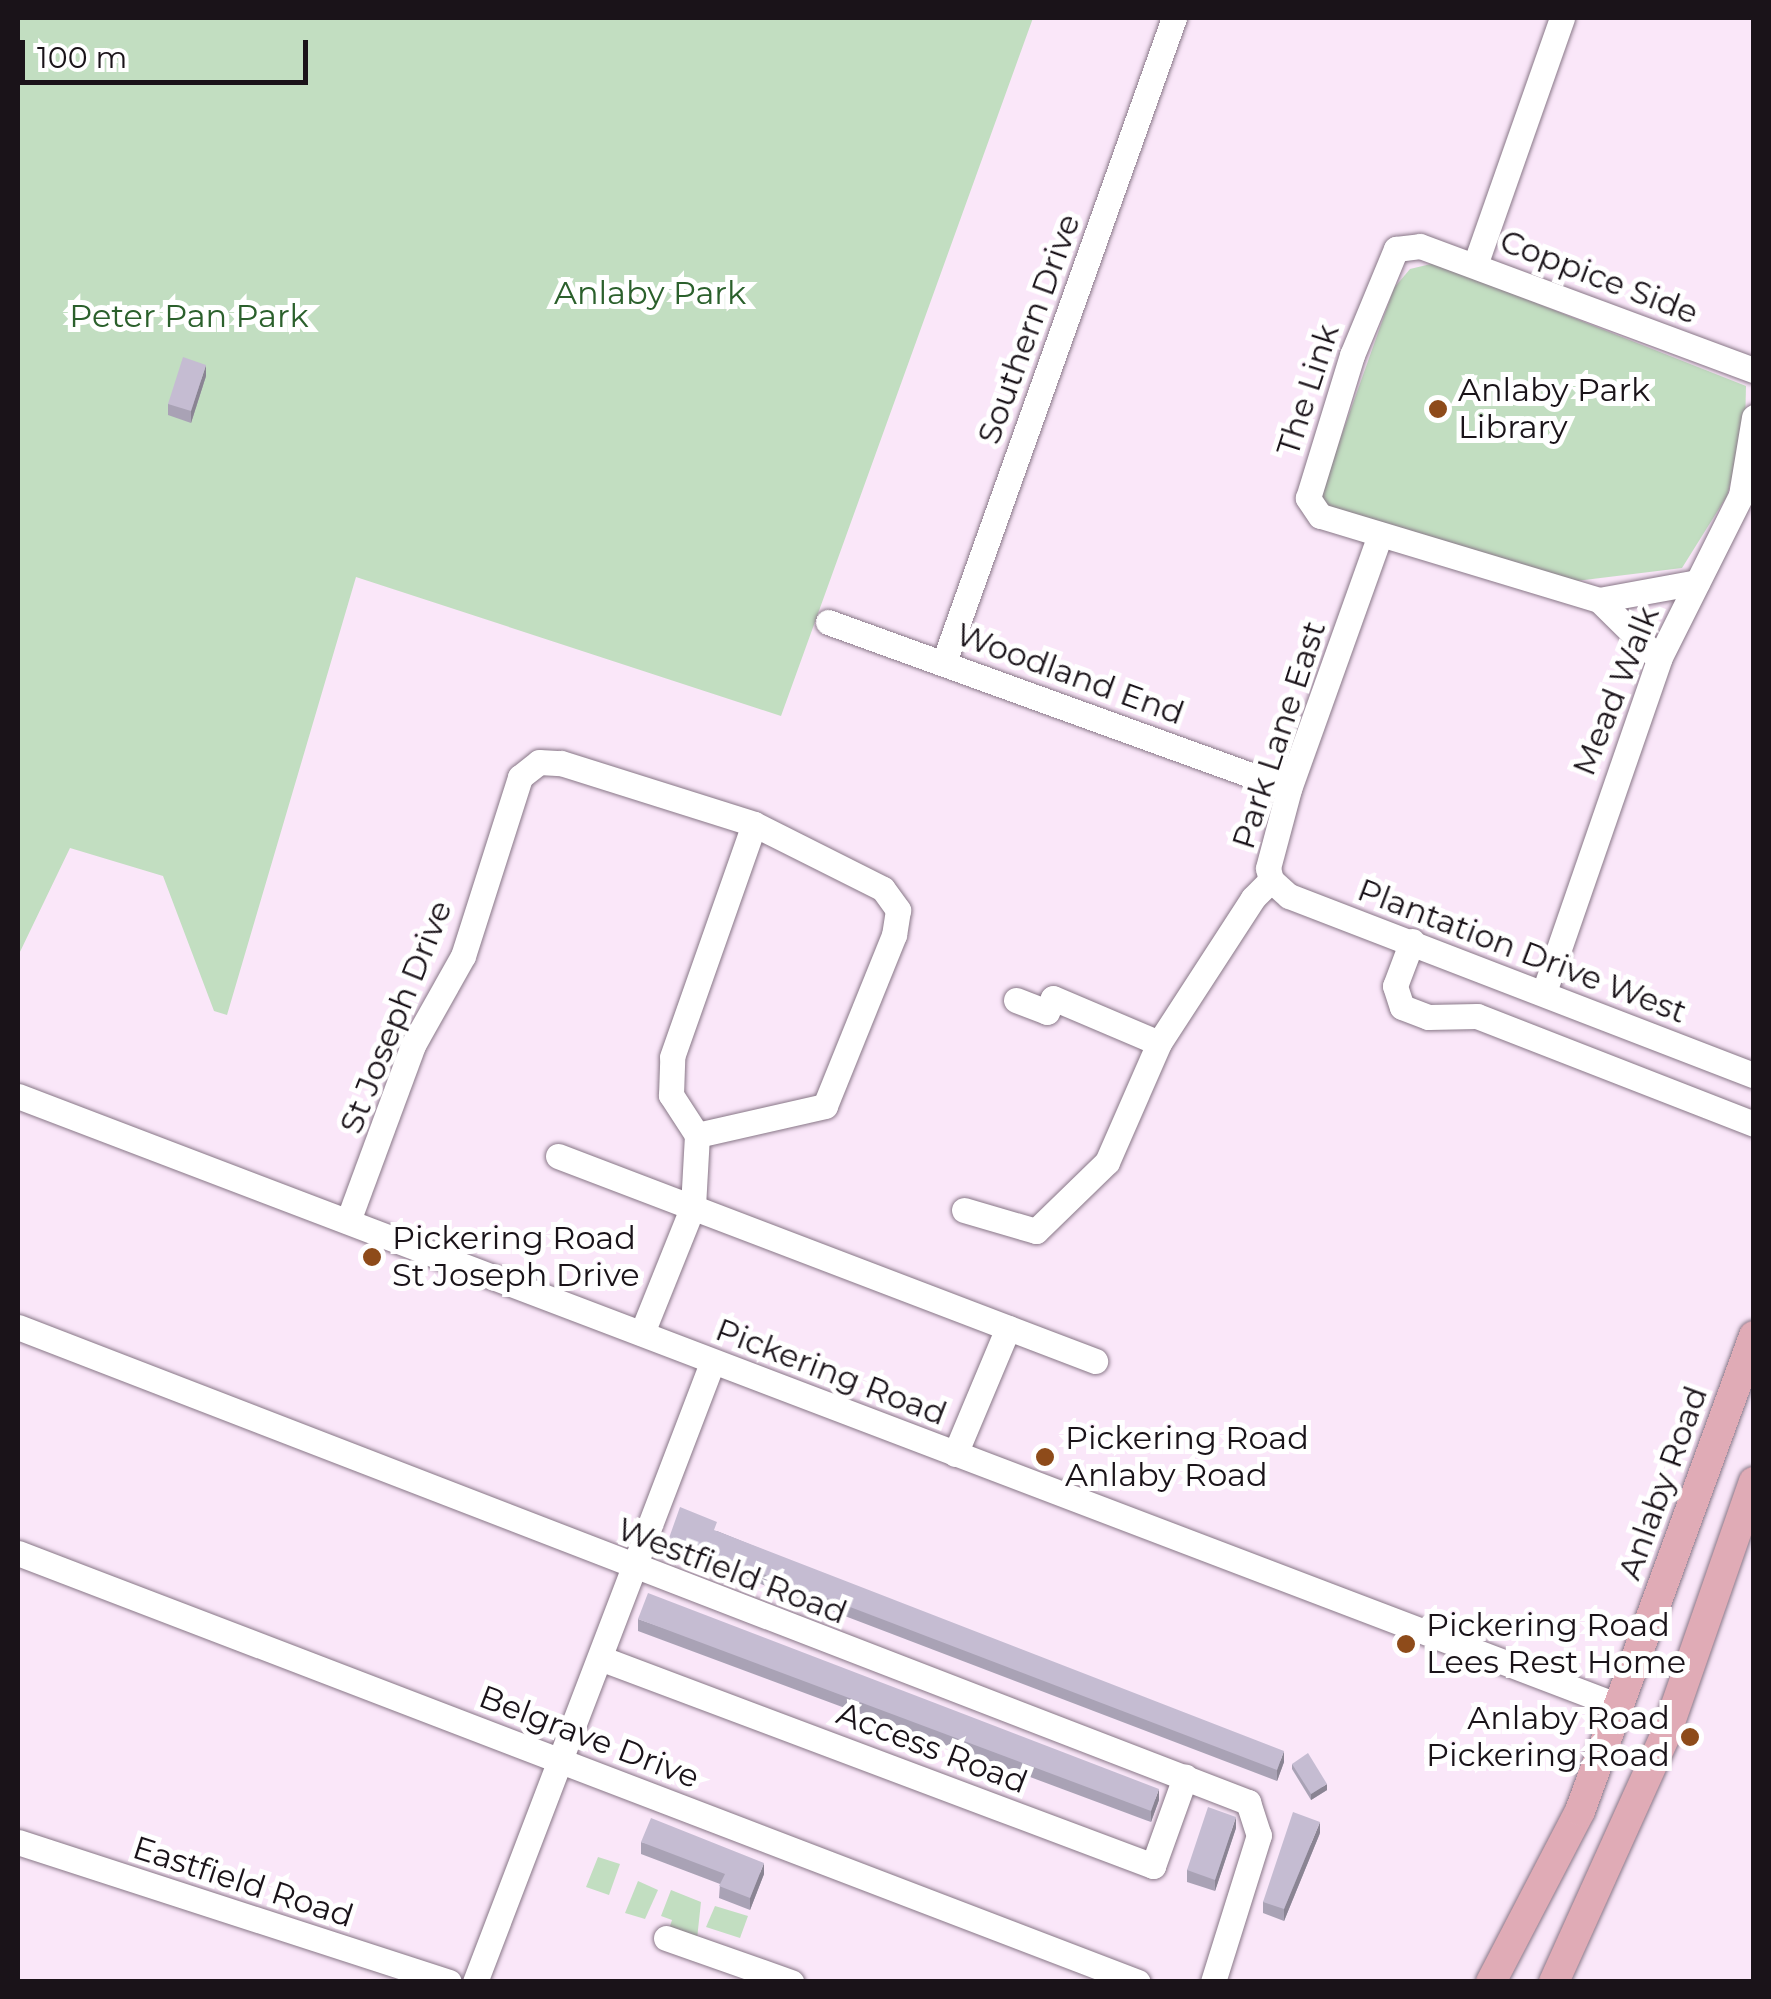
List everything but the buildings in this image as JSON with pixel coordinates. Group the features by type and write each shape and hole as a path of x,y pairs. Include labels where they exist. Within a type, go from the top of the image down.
{"main road":[{"name":"Anlaby Road","path":"1490,1982 1536,1904 1621,1707 1754,1336"},
{"path":"1554,1982 1666,1734 1754,1482"}],"street":[{"name":"Southern Drive","path":"944,662 1174,18"},
{"path":"1475,266 1562,18"},
{"name":"Coppice Side","path":"1420,246 1754,370"},
{"name":"The Link","path":"1380,536 1320,516 1308,498 1380,280 1396,249 1420,246"},
{"name":"Mead Walk","path":"1544,992 1658,659 1747,493 1754,417"},
{"path":"1380,536 1598,600 1697,582"},
{"name":"Park Lane East","path":"964,1210 1022,1232 1046,1224 1107,1162 1159,1043 1252,898 1271,880 1268,868 1289,789 1380,536"},
{"path":"1598,600 1658,659"},
{"name":"Woodland End","path":"828,622 1289,789"},
{"name":"St Joseph Drive","path":"348,1220 413,1046 463,956 520,776 539,762 560,763 754,824"},
{"path":"642,1333 693,1206 697,1135 671,1095 672,1057 754,824 883,889 898,910 894,935 825,1106 697,1135"},
{"name":"Plantation Drive West","path":"1271,880 1289,896 1754,1075"},
{"path":"1412,941 1395,986 1402,1007 1428,1017 1477,1016 1754,1124"},
{"path":"1016,1000 1047,1012 1052,998 1159,1043"},
{"name":"Pickering Road","path":"18,1096 642,1333 712,1364 1621,1707"},
{"path":"558,1156 1094,1361"},
{"name":"Westfield Road","path":"18,1326 1248,1802 1260,1835 1213,1982"},
{"path":"956,1454 1008,1328"},
{"path":"475,1982 712,1364"},
{"name":"Belgrave Drive","path":"18,1553 1138,1982"},
{"name":"Access Road","path":"600,1658 1153,1866 1185,1777"},
{"name":"Eastfield Road","path":"18,1842 449,1982"},
{"path":"666,1938 791,1982"}],"green space":[{"name":"Anlaby Park","path":"18,18 1033,18 781,716 356,577 227,1015 214,1011 163,876 70,848 18,956"},
{"path":"1435,263 1746,386 1745,428 1727,496 1682,568 1576,581 1327,511 1321,493 1394,288 1410,269"},
{"path":"598,1857 620,1864 609,1895 586,1887"},
{"path":"638,1881 658,1890 645,1919 625,1913"},
{"path":"671,1890 701,1902 697,1939 669,1929 672,1920 661,1916"},
{"path":"715,1906 748,1916 740,1938 706,1927"}],"place":[{"name":"Anlaby Park Library","path":"1438,409"},
{"name":"Pickering Road St Joseph Drive","path":"372,1257"},
{"name":"Pickering Road Anlaby Road","path":"1045,1457"},
{"name":"Pickering Road Lees Rest Home","path":"1406,1644"},
{"name":"Anlaby Road Pickering Road","path":"1690,1737"}],"park label":[{"name":"Peter Pan Park","path":"189,316"}]}
